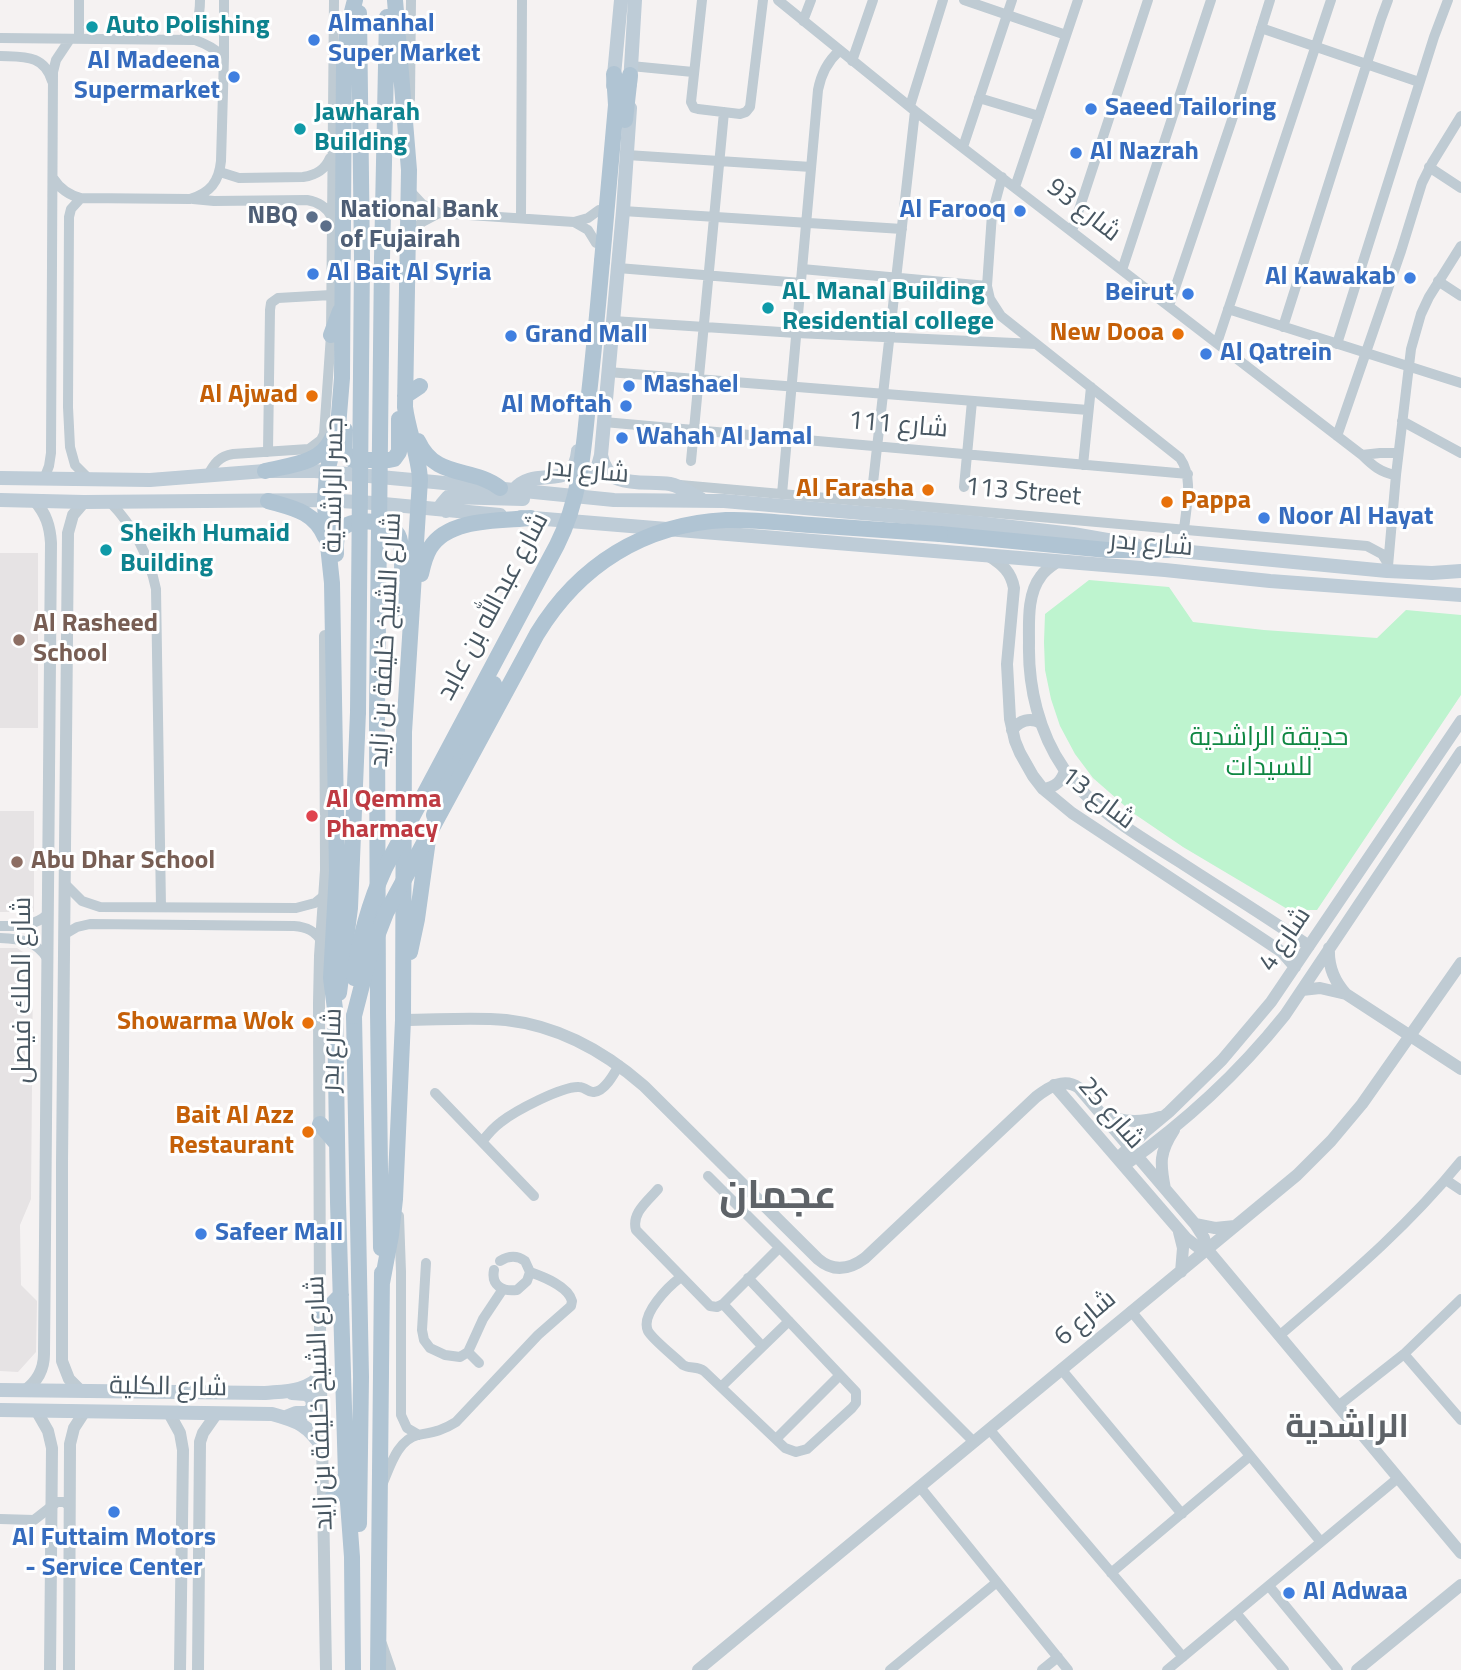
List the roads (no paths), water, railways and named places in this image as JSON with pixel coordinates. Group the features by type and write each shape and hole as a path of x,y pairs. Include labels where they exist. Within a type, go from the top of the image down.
{"main road":[{"name":"شارع الشيخ خليفة بن زايد","path":"353,1670 335,1009 331,978 337,871 332,583 325,500 327,472 338,427 343,370 337,299 343,254 344,62 348,27 357,0"},
{"name":"شارع الشيخ خليفة بن زايد","path":"357,0 362,260"},
{"name":"جسر الراشدية","path":"377,710 388,0"},
{"name":"شارع الشيخ خليفة بن زايد","path":"382,1283 391,1235 396,1180 403,1020 404,732 420,480 405,404 409,190 395,0"},
{"name":"شارع عبدالله بن عابد","path":"354,1016 353,984 358,952 379,881 557,545 572,511 578,486 610,264 623,211 629,127 621,0"},
{"name":"شارع عبدالله بن عابد","path":"507,489 532,478 555,477 567,473 577,458 599,210 625,72 635,0"},
{"name":"شارع عبدالله بن عابد","path":"403,971 415,933 426,851 443,789 566,547 578,515 589,465 610,264 625,72"},
{"path":"332,236 343,254"},
{"name":"جسر الراشدية","path":"358,712 362,260"},
{"name":"شارع عبدالله بن عابد","path":"601,455 613,321 610,264"},
{"path":"331,335 337,299"},
{"path":"343,370 346,371 348,391 344,445 347,456 352,460 389,460 397,456 399,418 405,404 420,386"},
{"path":"265,471 307,461 325,451 332,438 337,392 343,370"},
{"path":"405,404 421,448 436,464 452,471 486,479 507,489"},
{"path":"577,458 579,471 590,476 597,470 601,455"},
{"path":"601,455 605,468 615,478 622,481 669,484 705,500"},
{"name":"شارع بدر","path":"0,478 150,480 265,471 327,472 614,500 705,500 977,523 1168,550 1432,573 1461,571"},
{"path":"614,500 647,487 669,484"},
{"path":"446,511 442,504 448,497 527,499 555,494"},
{"path":"268,500 298,510 314,519 328,547"},
{"name":"شارع بدر","path":"2,503 268,500 373,503 1270,581 1461,595"},
{"path":"411,610 428,552 445,532 464,525 531,518"},
{"name":"شارع بدر","path":"352,1557 360,1517 361,1441 354,1016 370,954 386,913 537,634 567,591 593,568 639,540 673,528 709,522 745,520 940,534 1107,550 1168,550"},
{"path":"332,583 335,574 336,541 342,529 352,523 366,522 391,527 400,539 402,623 409,645"},
{"name":"شارع الشيخ خليفة بن زايد","path":"377,710 382,1283 378,1670"},
{"name":"شارع الشيخ خليفة بن زايد","path":"335,1009 350,908 358,712"},
{"path":"320,1124 337,1144"},
{"path":"320,1317 341,1295"},
{"name":"شارع الكلية","path":"0,1391 253,1393 286,1391 309,1386 322,1375"},
{"path":"285,1417 308,1413 313,1403 309,1396 286,1391"},
{"name":"شارع الكلية","path":"0,1410 272,1414 301,1423 323,1448"},
{"path":"324,1511 346,1476"}],"street":[{"path":"44,479 51,453 52,408 52,84 56,60 75,39 79,0"},
{"path":"183,39 196,26 200,0"},
{"path":"190,199 210,190 220,172 224,0"},
{"path":"268,452 271,303 278,298 337,299 332,236 334,0"},
{"path":"407,140 411,0"},
{"path":"521,218 522,0"},
{"path":"702,0 690,98 692,105 698,110 743,113 750,107 763,0"},
{"name":"شارع 93","path":"778,0 839,51 1379,470 1396,475"},
{"path":"803,21 811,0"},
{"path":"852,61 873,0"},
{"path":"873,483 897,278 913,108 943,0"},
{"path":"964,0 1066,34"},
{"path":"963,147 1012,0"},
{"path":"1015,187 1078,0"},
{"path":"1072,231 1147,0"},
{"path":"1122,270 1211,0"},
{"path":"1169,306 1236,110 1269,0"},
{"path":"1217,343 1331,0"},
{"path":"1283,327 1388,0"},
{"path":"1337,344 1419,82 1448,0"},
{"path":"1261,28 1419,82"},
{"path":"0,38 195,40 206,43 224,57"},
{"path":"782,494 820,81 827,64 839,51"},
{"path":"0,57 23,57 37,61 48,70 52,84"},
{"path":"625,72 693,72"},
{"path":"979,98 1039,117"},
{"path":"691,461 724,112"},
{"path":"1337,436 1417,197 1429,167 1461,116"},
{"path":"627,155 811,167"},
{"path":"220,172 239,178 312,176 321,171 332,156"},
{"path":"1429,167 1461,188"},
{"path":"1002,177 992,214 987,286 990,299 997,311 1036,344 1176,454 1188,474 1184,530"},
{"path":"53,178 65,192 81,198 307,200 323,205 332,219"},
{"path":"409,190 422,204 439,213 574,222 599,210"},
{"path":"81,198 71,209 69,216 68,407 71,454 75,465 89,479"},
{"path":"623,211 902,229"},
{"path":"408,236 422,222 439,213"},
{"path":"574,222 588,230 596,243"},
{"path":"52,234 61,232 68,235"},
{"path":"1388,568 1411,349 1429,297 1461,246"},
{"path":"610,264 708,276 801,283"},
{"path":"802,269 987,286"},
{"path":"1438,281 1461,296"},
{"path":"1228,309 1461,383"},
{"path":"613,321 1036,344"},
{"path":"208,475 216,461 224,456 309,449 321,440 325,426 331,335"},
{"path":"608,372 1088,410"},
{"path":"1083,465 1091,387"},
{"path":"964,487 972,401"},
{"path":"52,408 61,412 68,407"},
{"path":"1402,421 1461,453"},
{"name":"شارع 111","path":"604,422 1188,474"},
{"path":"1362,455 1398,453"},
{"name":"113 Street","path":"669,484 1367,546"},
{"name":"شارع الملك فيصل","path":"24,1391 38,1378 43,1366 45,1307 51,543 49,525 35,501"},
{"name":"شارع الملك فيصل","path":"81,1391 69,1379 63,1367 62,1164 68,533 73,515 84,502"},
{"path":"110,502 123,515 140,542 150,565 157,602 161,907"},
{"path":"298,510 318,538 324,563 326,894 319,975 320,1317 326,1670"},
{"path":"1367,546 1380,541 1392,524"},
{"path":"1367,546 1382,554 1388,568"},
{"name":"شارع 13","path":"989,556 1012,577 1014,588 1007,664 1012,730 1026,765 1043,789 1078,817 1276,948 1295,967"},
{"name":"شارع 13","path":"1057,562 1044,572 1032,594 1029,661 1041,723 1065,770 1086,795 1122,824 1309,946"},
{"path":"49,603 59,597 67,604"},
{"path":"1012,730 1025,720 1041,723"},
{"name":"شارع 4","path":"1133,1152 1145,1132 1222,1060 1271,1002 1461,721"},
{"name":"شارع 4","path":"1121,1161 1178,1126 1252,1054 1284,1015 1461,752"},
{"path":"1043,789 1055,786 1065,770"},
{"path":"65,884 82,901 94,906 296,908 309,906 326,894"},
{"path":"105,924 100,917 106,906"},
{"path":"278,908 285,916 284,922 278,926"},
{"path":"0,926 31,924 48,914"},
{"path":"65,934 83,925 105,924 278,926 305,927 315,933 322,942"},
{"path":"0,939 29,942 40,948 47,958"},
{"path":"1329,948 1332,973 1346,994 1461,1069"},
{"name":"شارع 6","path":"698,1670 1297,1175 1331,1141 1362,1104 1461,963"},
{"path":"1301,990 1320,988 1346,994"},
{"path":"403,1020 490,1019 525,1023 591,1046 644,1086 822,1263 840,1269 853,1266 864,1258 1024,1107 1054,1085"},
{"path":"482,1142 501,1122 548,1096 578,1087 597,1092 611,1079 619,1065"},
{"name":"شارع 25","path":"1207,1250 1199,1248 1176,1226 1054,1085 1068,1082 1076,1085 1195,1224 1204,1238 1207,1250 1461,1552"},
{"path":"435,1093 534,1196"},
{"path":"1099,1112 1129,1122 1150,1120 1169,1112"},
{"path":"1165,1189 1161,1157 1165,1145 1178,1126"},
{"path":"1279,1336 1378,1251 1424,1205 1461,1161"},
{"path":"708,1177 974,1442"},
{"path":"396,1180 401,1262 401,1415 407,1428 419,1435"},
{"path":"1446,1180 1461,1190"},
{"path":"658,1189 637,1213 634,1226 638,1234 707,1305 717,1307 723,1304 779,1248"},
{"path":"1195,1224 1215,1228 1236,1226"},
{"path":"1176,1226 1183,1248 1181,1272"},
{"path":"510,1257 522,1259 528,1264 530,1272 521,1287 512,1291 497,1286 494,1280 497,1265 510,1257"},
{"path":"426,1263 422,1330 424,1340 430,1348 445,1355 460,1357 468,1352 483,1319 503,1289"},
{"path":"380,1488 400,1447 408,1439 438,1431 456,1422 533,1340 571,1306 570,1295 554,1282 530,1272"},
{"path":"681,1277 666,1290 655,1305 646,1322 648,1332 683,1365 688,1368 701,1368 776,1439 792,1451 803,1451 852,1408 856,1403 856,1392 748,1278"},
{"path":"1338,1406 1404,1354 1461,1299"},
{"path":"723,1304 762,1346"},
{"path":"45,1307 54,1312 63,1307"},
{"path":"1131,1311 1321,1542"},
{"path":"721,1387 789,1321"},
{"path":"468,1352 480,1363"},
{"path":"1404,1354 1461,1420"},
{"path":"1061,1369 1182,1514"},
{"path":"776,1439 840,1375"},
{"path":"36,1410 51,1440 50,1670"},
{"path":"69,1670 71,1436 85,1411"},
{"path":"169,1413 182,1441 180,1670"},
{"path":"198,1670 200,1442 208,1424 217,1413"},
{"path":"989,1429 1183,1657"},
{"path":"1111,1573 1250,1456"},
{"path":"1167,1670 1398,1478"},
{"path":"920,1487 1068,1670"},
{"path":"34,1520 54,1503 61,1501 70,1506"},
{"path":"181,1520 190,1513 199,1518"},
{"path":"0,1519 34,1520 51,1535"},
{"path":"890,1670 997,1582"},
{"path":"1357,1670 1461,1585"},
{"path":"1269,1586 1338,1670"},
{"path":"1236,1613 1284,1670"},
{"path":"379,1638 390,1670"},
{"path":"1042,1670 1058,1657"}],"place":[{"name":"Auto Polishing","path":"92,27"},
{"name":"Almanhal Super Market","path":"314,40"},
{"name":"Al Madeena Supermarket","path":"234,77"},
{"name":"Saeed Tailoring","path":"1091,109"},
{"name":"Jawharah Building","path":"300,129"},
{"name":"Al Nazrah","path":"1076,153"},
{"name":"Al Farooq","path":"1020,211"},
{"name":"NBQ","path":"312,217"},
{"name":"National Bank of Fujairah","path":"326,226"},
{"name":"Al Bait Al Syria","path":"313,274"},
{"name":"Al Kawakab","path":"1410,278"},
{"name":"Beirut","path":"1188,294"},
{"name":"AL Manal Building Residential college","path":"768,308"},
{"name":"New Dooa","path":"1178,334"},
{"name":"Grand Mall","path":"511,336"},
{"name":"Al Qatrein","path":"1206,354"},
{"name":"Mashael","path":"629,386"},
{"name":"Al Ajwad","path":"312,396"},
{"name":"Al Moftah","path":"626,406"},
{"name":"Wahah Al Jamal","path":"622,438"},
{"name":"Al Farasha","path":"928,490"},
{"name":"Pappa","path":"1167,502"},
{"name":"Noor Al Hayat","path":"1264,518"},
{"name":"Sheikh Humaid Building","path":"106,550"},
{"name":"Al Rasheed School","path":"19,640"},
{"name":"Al Qemma Pharmacy","path":"312,816"},
{"name":"Abu Dhar School","path":"17,862"},
{"name":"Showarma Wok","path":"308,1023"},
{"name":"Bait Al Azz Restaurant","path":"308,1132"},
{"name":"Safeer Mall","path":"201,1234"},
{"name":"Al Futtaim Motors - Service Center","path":"114,1512"},
{"name":"Al Adwaa","path":"1289,1593"}],"district":[{"name":"عجمان","path":"778,1198"},
{"name":"الراشدية","path":"1347,1429"}],"park label":[{"name":"حديقة الراشدية للسيدات","path":"1269,754"}]}
